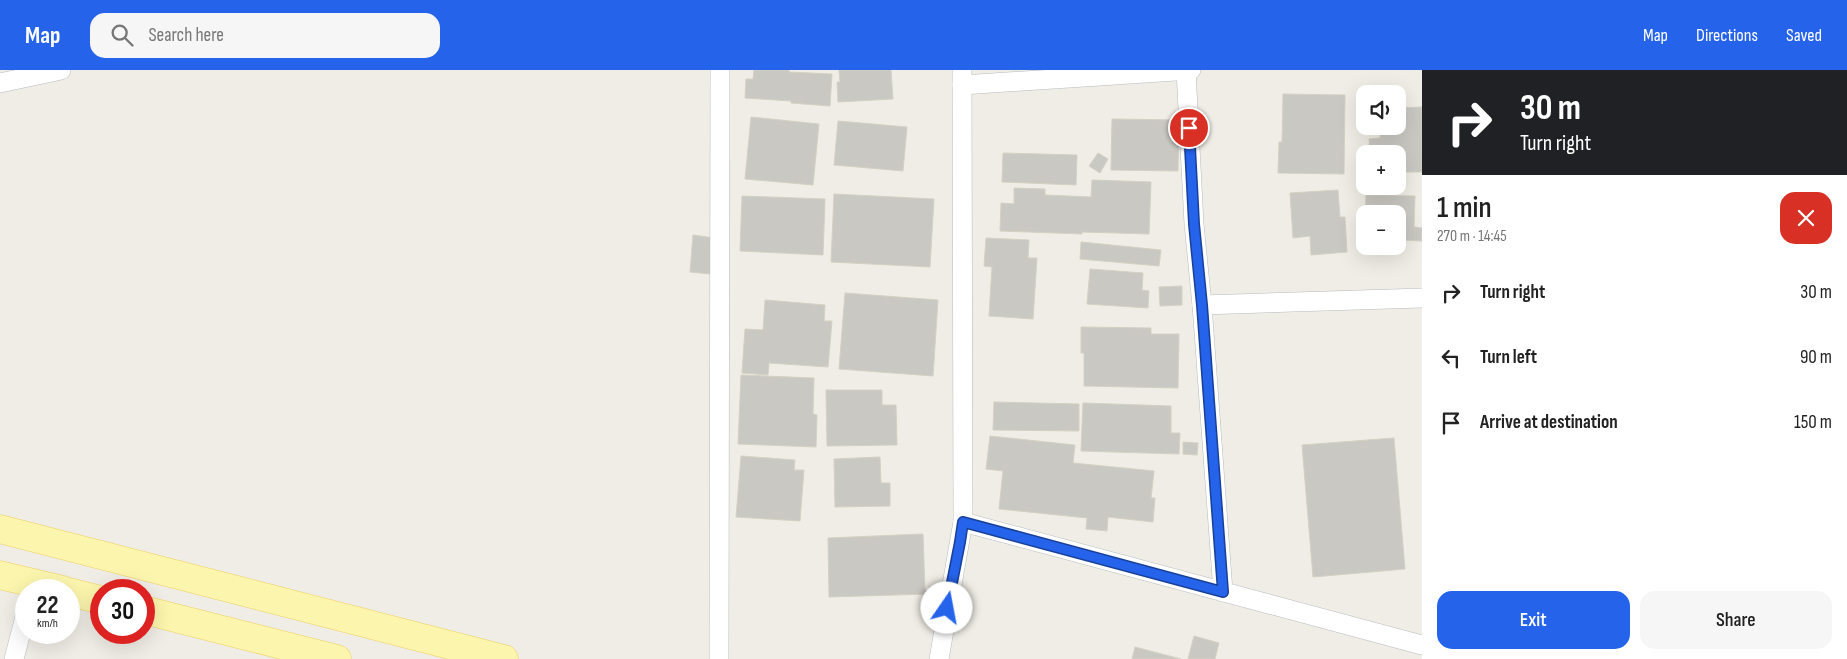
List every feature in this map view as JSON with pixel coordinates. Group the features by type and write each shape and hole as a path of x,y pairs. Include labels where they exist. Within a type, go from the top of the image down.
{"main road":[{"path":"0,529 504,659"},
{"path":"0,575 15,580"},
{"path":"155,613 336,659"}],"street":[{"path":"0,83 61,70"},
{"path":"720,70 720,659"},
{"path":"1186,70 1194,224 1202,305 1223,592"},
{"path":"939,659 963,522 962,77 1191,70"},
{"path":"1202,305 1422,298"},
{"path":"963,522 1422,645"},
{"path":"14,659 18,644"}],"building":[{"path":"754,70 789,70 789,72 832,74 830,106 745,98 746,79 753,79"},
{"path":"839,70 891,70 893,99 838,102 837,82 840,82"},
{"path":"1283,94 1345,95 1344,174 1278,173 1279,142 1282,142"},
{"path":"1422,107 1422,172 1406,172 1406,145 1369,145 1369,139 1380,138 1380,135 1406,135 1406,108"},
{"path":"751,117 819,124 813,185 745,179"},
{"path":"1112,119 1179,120 1178,171 1111,170"},
{"path":"838,121 907,127 903,171 834,165"},
{"path":"1003,153 1077,155 1076,185 1002,182"},
{"path":"1098,153 1108,159 1100,173 1089,166"},
{"path":"1092,180 1151,182 1149,234 1000,231 1001,203 1014,204 1014,188 1045,189 1045,195 1091,197"},
{"path":"1338,190 1340,217 1345,217 1347,252 1311,255 1310,236 1293,238 1290,193"},
{"path":"834,194 934,199 930,267 831,262"},
{"path":"1366,195 1415,196 1414,227 1422,228 1422,241 1406,240 1406,205 1365,205"},
{"path":"742,196 825,199 823,255 740,251"},
{"path":"693,235 714,238 710,274 690,272"},
{"path":"986,238 1029,240 1028,258 1037,258 1033,319 989,316 992,267 984,266"},
{"path":"1081,242 1161,250 1159,266 1080,259"},
{"path":"1090,269 1143,273 1142,290 1149,291 1148,308 1087,304"},
{"path":"1182,286 1182,305 1160,306 1159,287"},
{"path":"845,293 938,300 933,376 839,369"},
{"path":"765,300 825,305 824,321 832,321 828,367 769,363 768,375 742,373 745,329 763,330"},
{"path":"1081,327 1151,328 1151,334 1179,334 1178,388 1084,386 1084,353 1081,353"},
{"path":"741,375 814,378 813,414 817,415 816,447 738,444"},
{"path":"826,390 882,390 882,405 896,405 897,445 827,446"},
{"path":"994,402 1079,404 1079,431 993,430"},
{"path":"1083,403 1171,406 1171,433 1180,433 1179,454 1081,451"},
{"path":"990,436 1075,445 1073,463 1154,471 1151,498 1155,498 1153,522 1108,517 1107,531 1086,529 1087,518 999,509 1003,471 986,469"},
{"path":"1394,438 1405,569 1313,577 1302,445"},
{"path":"1183,442 1198,443 1197,455 1183,454"},
{"path":"741,456 795,460 794,470 804,470 800,521 736,517"},
{"path":"880,457 881,483 890,483 890,506 835,507 834,459"},
{"path":"923,534 925,591 927,591 927,594 829,597 828,538"},
{"path":"1194,636 1219,643 1215,659 1188,659"},
{"path":"1135,647 1181,659 1132,659"}],"route":[{"path":"947,608 963,522 1223,592 1202,305 1194,224 1189,128"}]}
